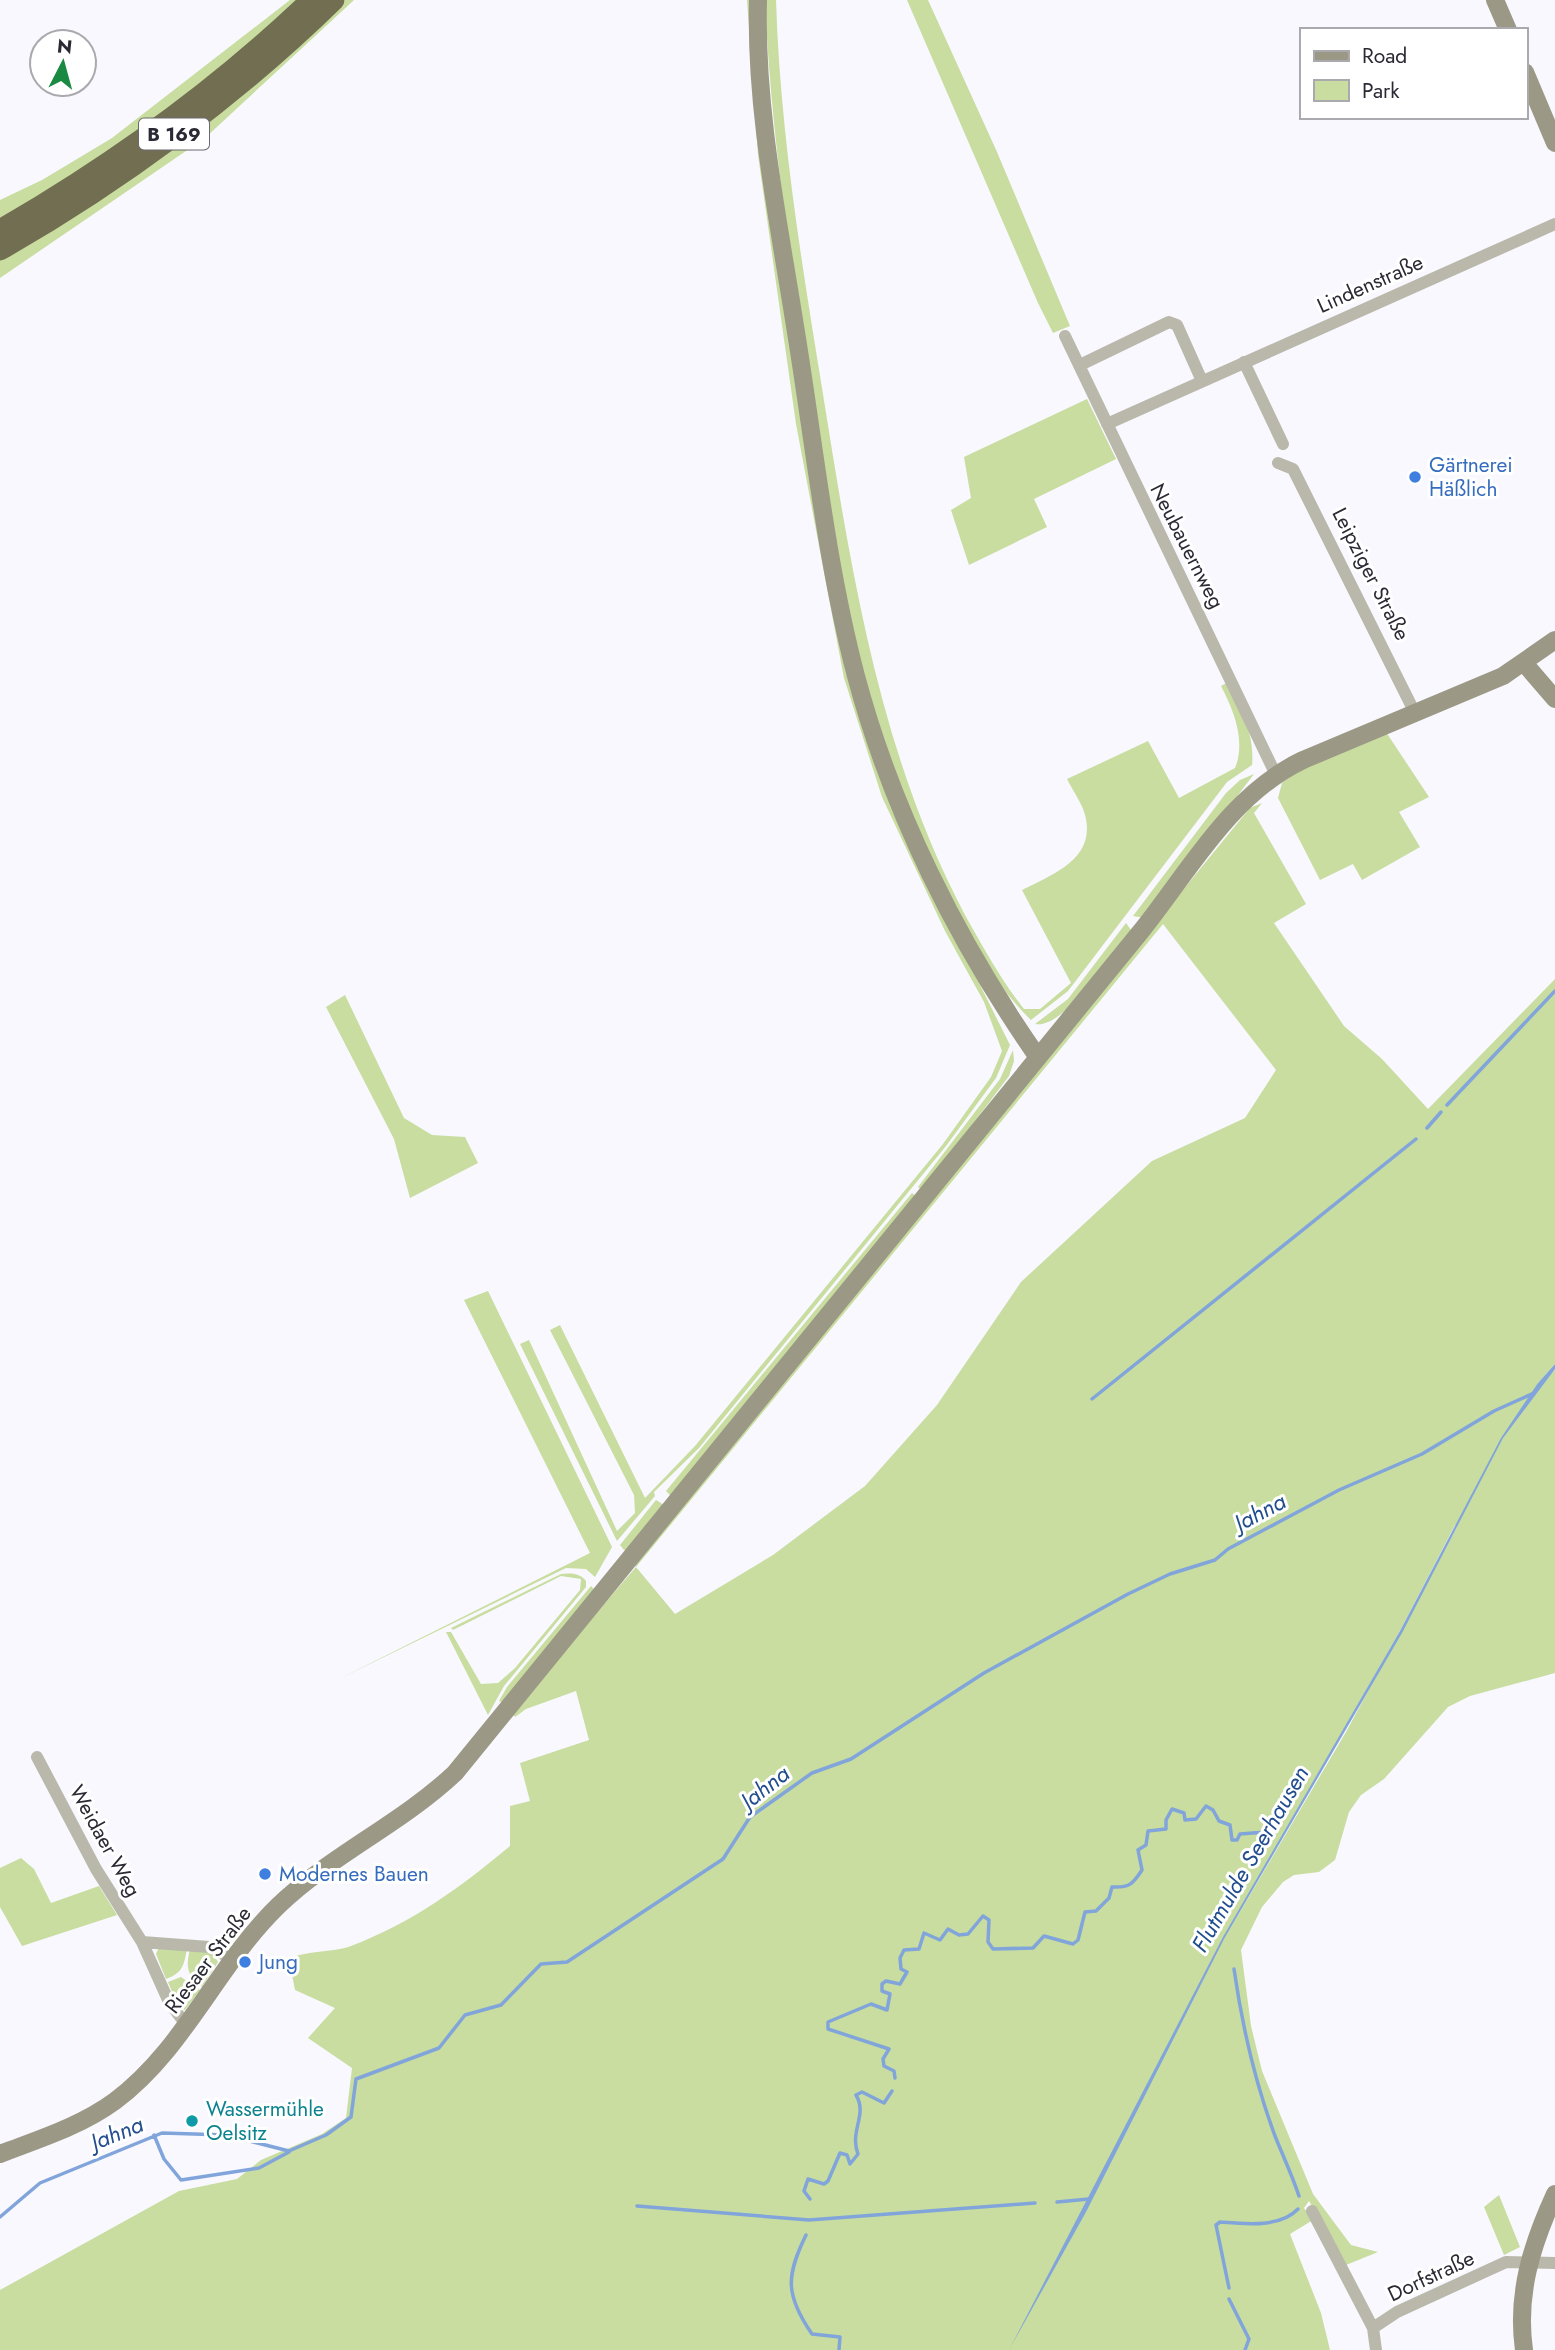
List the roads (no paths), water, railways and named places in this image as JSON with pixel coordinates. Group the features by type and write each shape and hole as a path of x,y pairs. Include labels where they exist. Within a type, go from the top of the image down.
{"highway":[{"name":"B 169","path":"0,230 149,135 277,33 311,0"},
{"name":"B 169","path":"0,250 137,162 231,91 334,0"}],"main road":[{"path":"758,0 759,55 768,152 830,550 856,673 894,790 918,848 996,995 1037,1056"},
{"path":"1495,0 1507,28"},
{"path":"1527,77 1555,143"},
{"path":"1275,773 1525,664 1555,640"},
{"path":"1525,664 1555,699"},
{"name":"Riesaer Straße","path":"0,2154 88,2118 113,2102 153,2066 187,2026 266,1919 306,1882 443,1785 1247,797 1275,773"},
{"path":"1524,2350 1522,2305 1529,2261 1533,2242 1555,2194"}],"street":[{"name":"Lindenstraße","path":"1107,424 1555,224"},
{"path":"1080,365 1170,322 1177,325 1202,381"},
{"name":"Neubauernweg","path":"1065,336 1275,773"},
{"path":"1244,362 1283,444"},
{"name":"Leipziger Straße","path":"1278,463 1293,469 1415,713"},
{"name":"Weidaer Weg","path":"37,1757 96,1869 142,1942 169,2002 187,2026"},
{"path":"142,1942 209,1947 234,1960"},
{"path":"1312,2211 1373,2328"},
{"name":"Dorfstraße","path":"1376,2350 1373,2328 1397,2312 1506,2262 1555,2263"}],"water":[{"path":"1555,1364 1555,1369 1503,1438 1402,1633 1224,1939 1086,2212 1009,2350 1223,1937 1400,1631 1501,1438 1538,1383"}],"waterway":[{"path":"1447,1105 1555,991"},
{"path":"1427,1128 1441,1112"},
{"path":"1092,1399 1416,1139"},
{"name":"Jahna","path":"0,2217 40,2183 162,2133 226,2135 289,2151 326,2135 351,2117 356,2079 439,2048 465,2015 501,2005 541,1964 567,1962 723,1859 750,1817 812,1773 851,1759 984,1673 1128,1594 1170,1574 1215,1560 1228,1549 1339,1490 1422,1454 1494,1411 1534,1393"},
{"name":"Flutmulde Seerhausen","path":"895,2078 894,2071 884,2066 883,2059 889,2049 828,2029 828,2022 871,2004 887,2010 890,1994 882,1991 882,1984 886,1981 900,1984 907,1972 901,1969 900,1958 904,1950 919,1949 924,1933 940,1940 948,1929 959,1935 968,1934 983,1916 989,1920 988,1942 993,1949 1033,1948 1044,1936 1073,1944 1078,1940 1085,1912 1096,1911 1109,1898 1112,1887 1127,1886 1139,1875 1142,1870 1138,1850 1146,1845 1148,1831 1166,1829 1166,1820 1172,1809 1184,1813 1185,1820 1196,1819 1206,1806 1213,1810 1219,1821 1230,1825 1232,1840 1237,1840 1240,1834 1266,1832"},
{"path":"1234,1969 1245,2032 1261,2095 1299,2196"},
{"path":"810,2199 804,2191 808,2179 824,2184 828,2181 840,2153 847,2155 850,2164 858,2154 856,2138 860,2109 856,2095 862,2092 884,2103 892,2091"},
{"path":"154,2135 164,2159 181,2180 259,2168 289,2152"},
{"path":"1057,2202 1089,2199"},
{"path":"637,2206 809,2220 1035,2203"},
{"path":"1229,2288 1216,2225 1220,2222 1272,2222 1291,2215 1298,2209"},
{"path":"806,2235 792,2274 793,2296 812,2334 840,2337 839,2350"},
{"path":"1229,2299 1249,2339 1245,2350"}],"place":[{"name":"Gärtnerei Häßlich","path":"1415,477"},
{"name":"Modernes Bauen","path":"265,1874"},
{"name":"Jung","path":"245,1962"},
{"name":"Wassermühle Oelsitz","path":"192,2121"}]}
